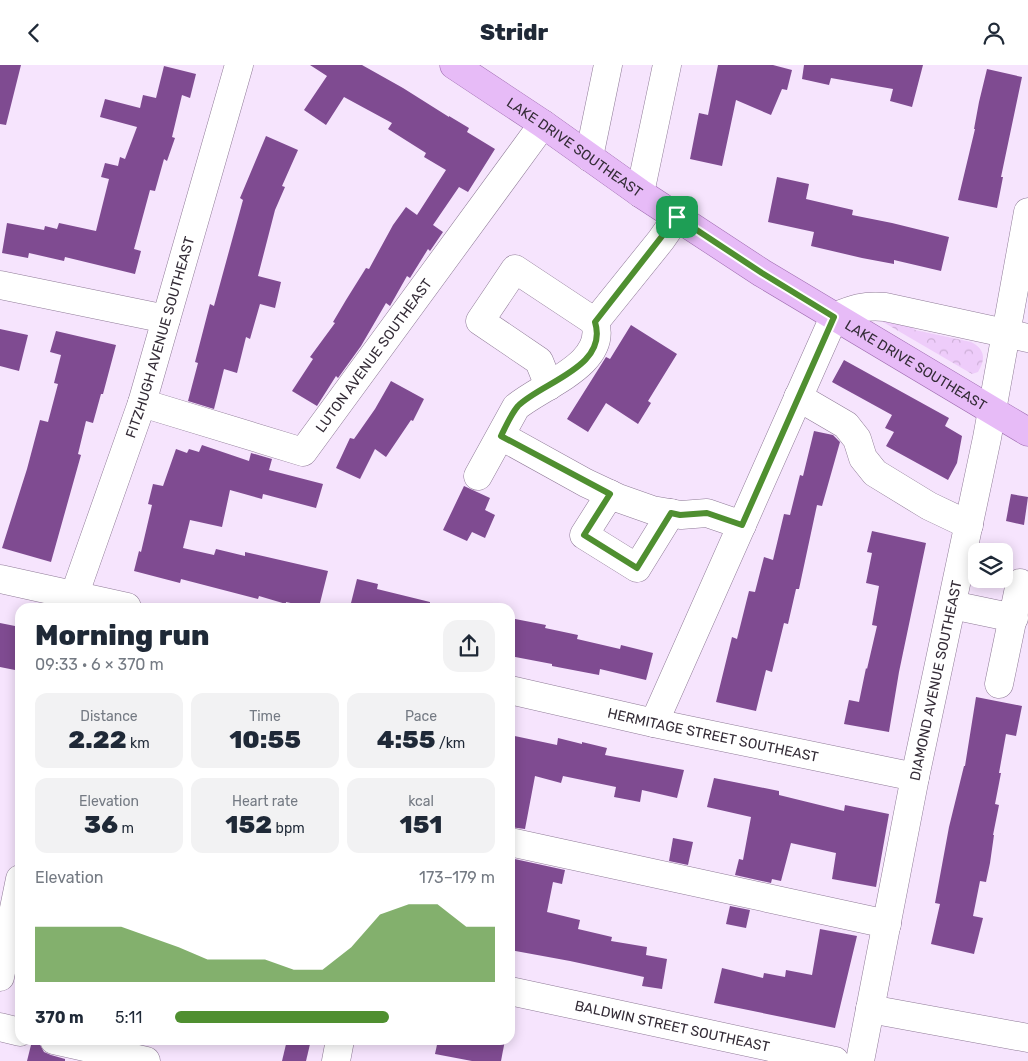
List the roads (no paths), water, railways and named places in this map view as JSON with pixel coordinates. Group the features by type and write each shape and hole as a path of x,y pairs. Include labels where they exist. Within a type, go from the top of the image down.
{"main road":[{"name":"LAKE DRIVE SOUTHEAST","path":"454,65 543,124 640,193 762,273 1028,433"}],"street":[{"name":"FITZHUGH AVENUE SOUTHEAST","path":"73,602 142,403 239,65"},
{"path":"590,157 608,65"},
{"path":"640,193 667,65"},
{"name":"LUTON AVENUE SOUTHEAST","path":"142,403 303,452 543,124"},
{"name":"DIAMOND AVENUE SOUTHEAST","path":"860,1061 915,777 992,411 1017,336 1028,212"},
{"path":"595,322 677,217"},
{"path":"478,476 516,407 524,401 549,386 573,370 594,348 598,335 595,322 515,269 480,321 539,361 549,386"},
{"path":"0,285 166,319"},
{"path":"654,723 834,317 855,308 877,306 1017,336"},
{"path":"798,397 846,425 857,439 862,458 875,473 929,506 969,525"},
{"path":"501,436 610,494 652,510 680,515 707,513 742,525"},
{"path":"610,494 584,535 637,568 671,513"},
{"path":"0,579 73,602"},
{"path":"999,684 1020,583"},
{"path":"952,605 1014,618"},
{"name":"HERMITAGE STREET SOUTHEAST","path":"515,692 915,777"},
{"path":"515,843 887,924"},
{"path":"0,877 15,880"},
{"path":"0,977 15,905"},
{"name":"BALDWIN STREET SOUTHEAST","path":"515,992 835,1061"},
{"path":"870,1009 1028,1038"},
{"path":"0,1027 15,1031"},
{"path":"76,1045 146,1061"},
{"path":"336,1061 339,1045"}]}
